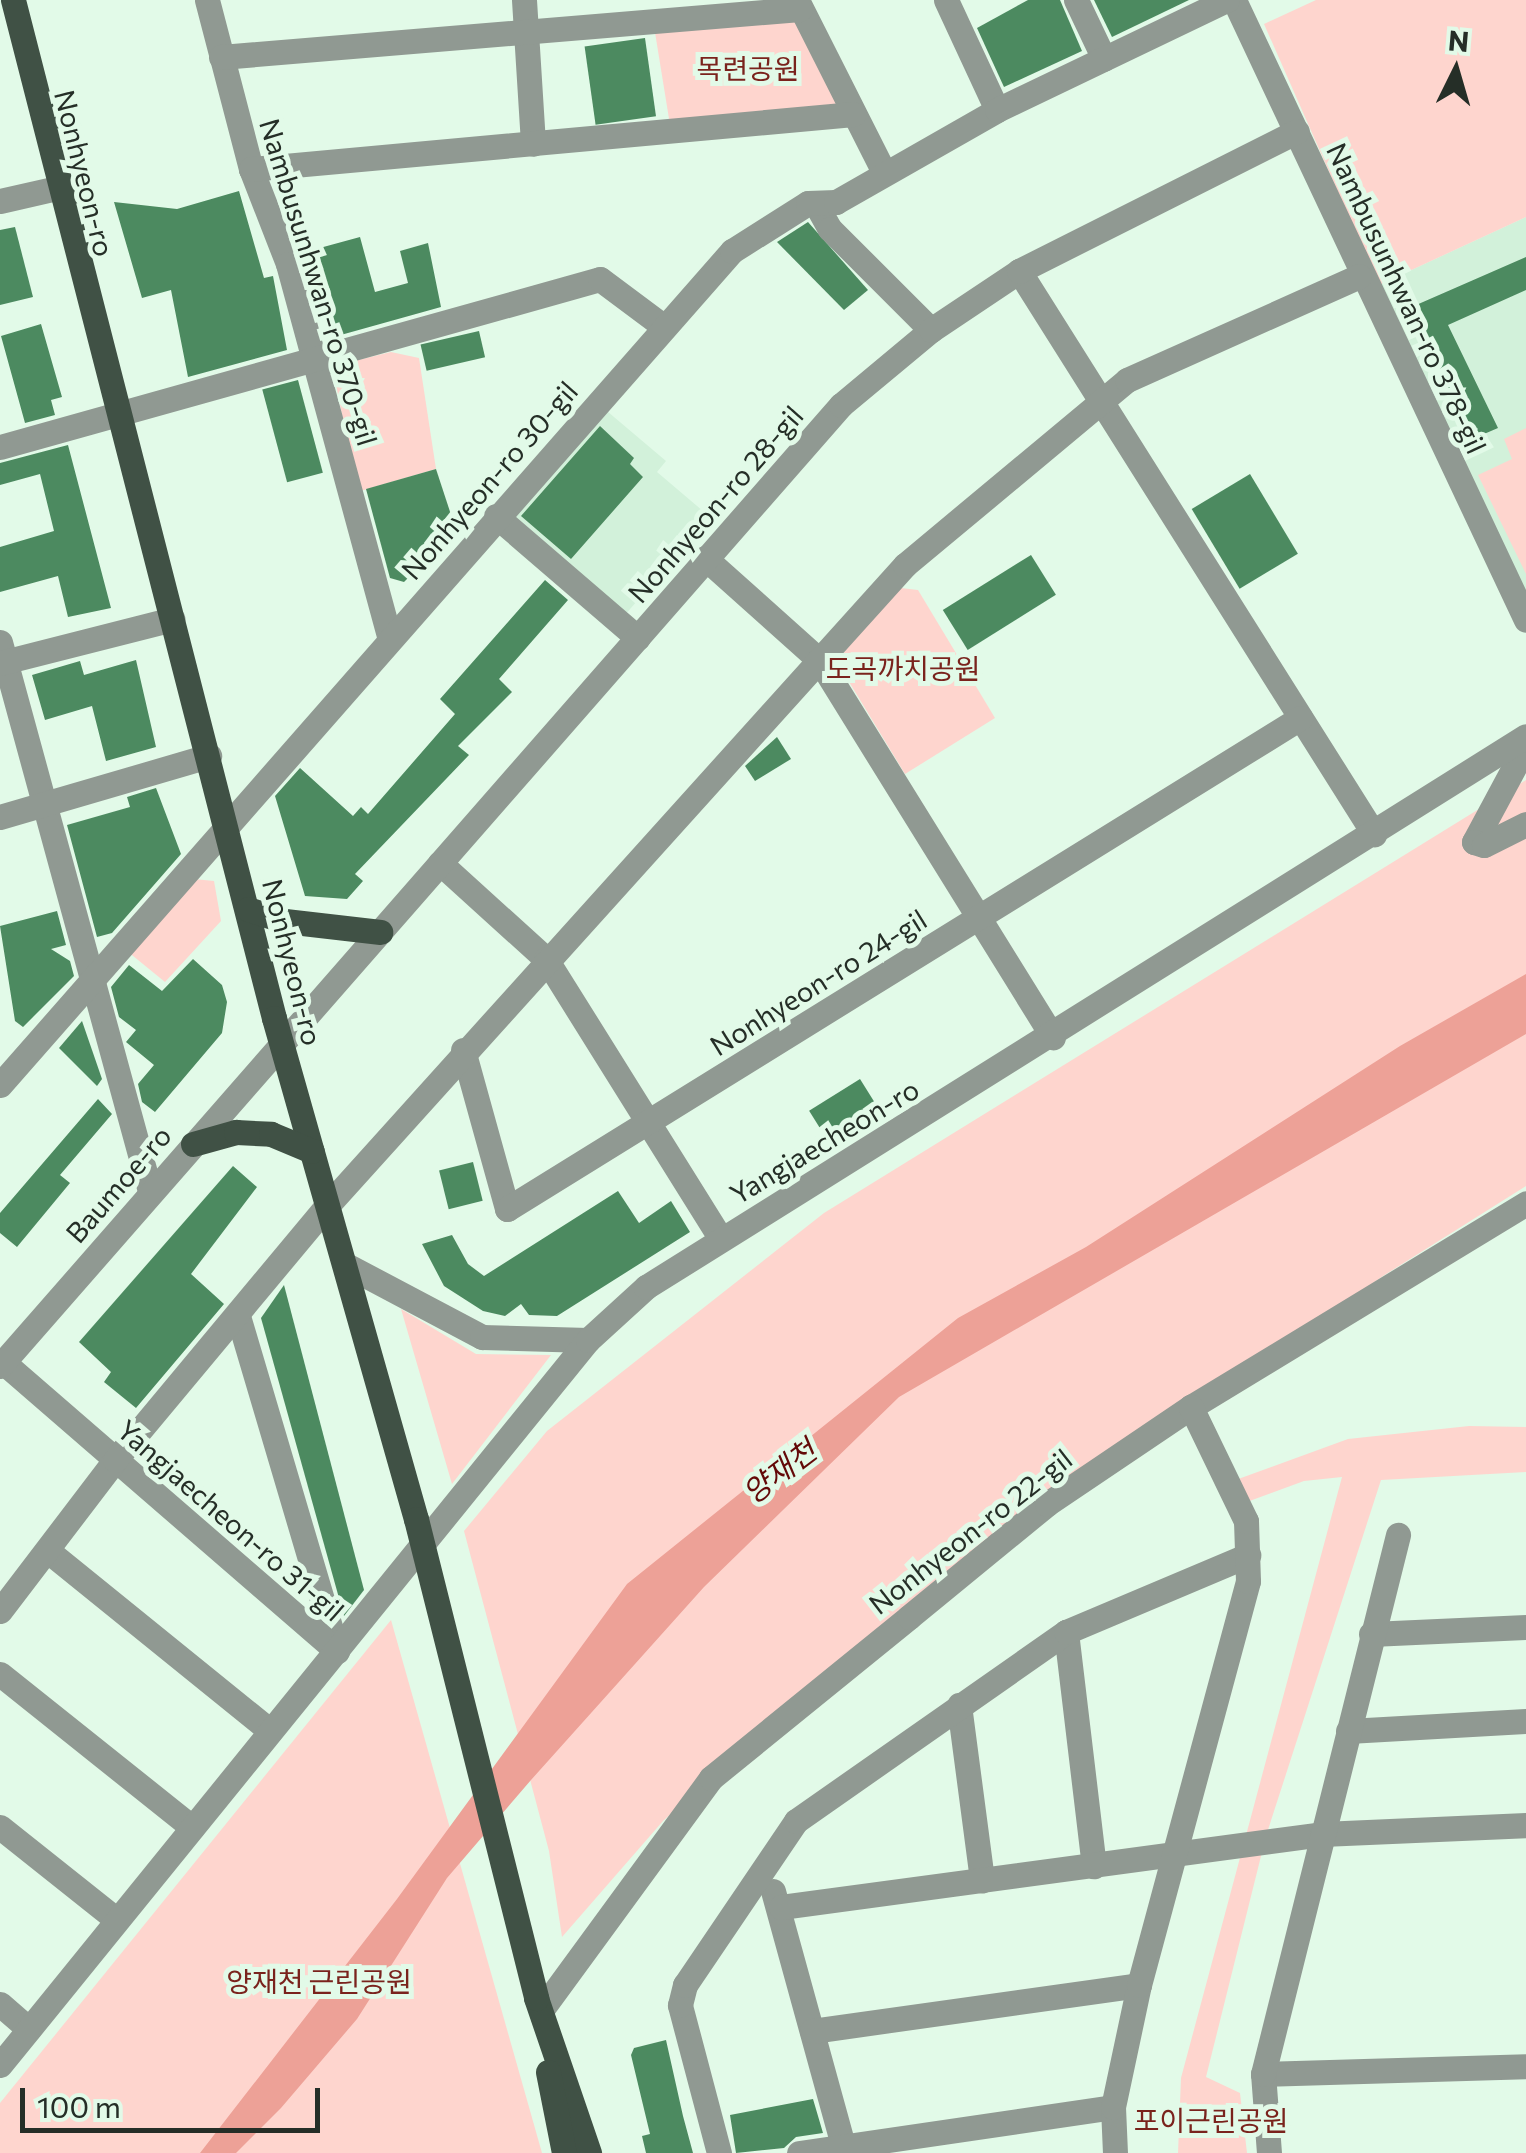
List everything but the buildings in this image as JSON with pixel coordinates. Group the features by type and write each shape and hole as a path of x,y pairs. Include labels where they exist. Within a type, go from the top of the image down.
{"main road":[{"name":"Nonhyeon-ro","path":"13,0 117,418 282,1044 327,1206 348,1266 416,1519 539,2003"},
{"path":"248,910 285,921 380,932"},
{"path":"193,1144 236,1132 271,1134 312,1151"},
{"path":"539,2003 564,2153"},
{"path":"539,2003 589,2153"}],"street":[{"name":"Nambusunhwan-ro 370-gil","path":"206,0 251,170 274,220 390,639"},
{"path":"524,0 534,144"},
{"path":"946,0 996,110"},
{"path":"1076,0 1104,59"},
{"name":"Nonhyeon-ro 30-gil","path":"0,1084 732,251 808,203 818,206 996,110 1230,0"},
{"name":"Nambusunhwan-ro 378-gil","path":"1230,0 1296,131 1359,276 1526,620"},
{"path":"221,57 799,4 884,172"},
{"path":"251,170 853,114"},
{"name":"Nonhyeon-ro 28-gil","path":"282,1044 841,405 932,330 1018,271 1296,131"},
{"path":"0,200 57,188"},
{"path":"818,206 830,229 932,330"},
{"path":"1018,271 1374,834"},
{"path":"0,1610 115,1460 327,1206 463,1050 905,565 1127,380 1359,276"},
{"path":"0,447 117,418 600,280 663,326"},
{"path":"496,516 638,638"},
{"path":"705,558 819,660 981,914 1053,1037"},
{"path":"150,1191 46,803 2,656 172,619"},
{"name":"Nonhyeon-ro 24-gil","path":"463,1050 507,1210 1300,718"},
{"name":"Yangjaecheon-ro","path":"0,2065 588,1340 646,1287 1053,1037 1526,736"},
{"path":"1526,745 1474,842 1484,845 1526,824"},
{"path":"0,817 209,756"},
{"path":"440,863 546,959 652,1123 720,1239"},
{"name":"Baumoe-ro","path":"2,1364 282,1044"},
{"name":"Nonhyeon-ro 22-gil","path":"539,2003 711,1778 1047,1504 1191,1407 1526,1203"},
{"path":"348,1266 482,1337 588,1340"},
{"name":"Yangjaecheon-ro 31-gil","path":"238,1316 337,1652"},
{"name":"Yangjaecheon-ro 31-gil","path":"2,1364 337,1652"},
{"path":"1116,2153 1112,2107 1140,1985 1248,1581 1246,1521 1191,1407"},
{"path":"1269,2153 1263,2074 1398,1535"},
{"path":"48,1551 270,1731"},
{"path":"719,2153 680,2005 685,1985 796,1821 1066,1632 1248,1556"},
{"path":"1371,1634 1526,1627"},
{"path":"1066,1632 1094,1866"},
{"path":"0,1674 192,1827"},
{"path":"960,1705 982,1880"},
{"path":"1348,1731 1526,1722"},
{"path":"780,1907 1322,1834 1526,1825"},
{"path":"0,1827 117,1920"},
{"path":"762,1869 780,1907 844,2149"},
{"path":"812,2030 1140,1985"},
{"path":"0,2004 30,2029"},
{"path":"1263,2074 1526,2066"},
{"path":"799,2153 1112,2107"}],"shaded area":[{"path":"1526,217 1526,605 1379,285"},
{"path":"601,406 666,461 657,472 710,517 624,616 507,517"},
{"path":"1526,974 1526,1034 899,1397 704,1587 531,1780 447,1878 357,2019 281,2108 236,2153 200,2153 397,1899 627,1584 958,1318 1086,1247 1400,1046"}],"green space":[{"path":"1316,0 1526,0 1526,217 1379,285 1264,24"},
{"name":"목련공원","path":"800,9 853,114 671,131 653,20"},
{"path":"391,352 419,358 436,469 357,492 335,379 358,360"},
{"path":"1526,428 1526,574 1478,475 1512,459 1504,439"},
{"name":"도곡까치공원","path":"892,587 918,590 995,718 905,774 837,662"},
{"path":"1526,780 1526,1186 1383,1276 828,1669 663,1821 562,1937 549,1851 464,1531 547,1431 824,1213"},
{"path":"194,879 214,881 221,921 165,982 127,951"},
{"path":"401,1309 476,1354 551,1355 452,1484"},
{"name":"포이근린공원","path":"1469,1426 1526,1427 1526,1472 1381,1480 1266,1836 1206,2077 1240,2093 1247,2153 1178,2153 1181,2078 1342,1477 1304,1481 1244,1503 1230,1482 1348,1439"},
{"name":"양재천 근린공원","path":"391,1620 542,2153 0,2153 0,2103"}],"water label":[{"name":"양재천","path":"779,1471"}]}
